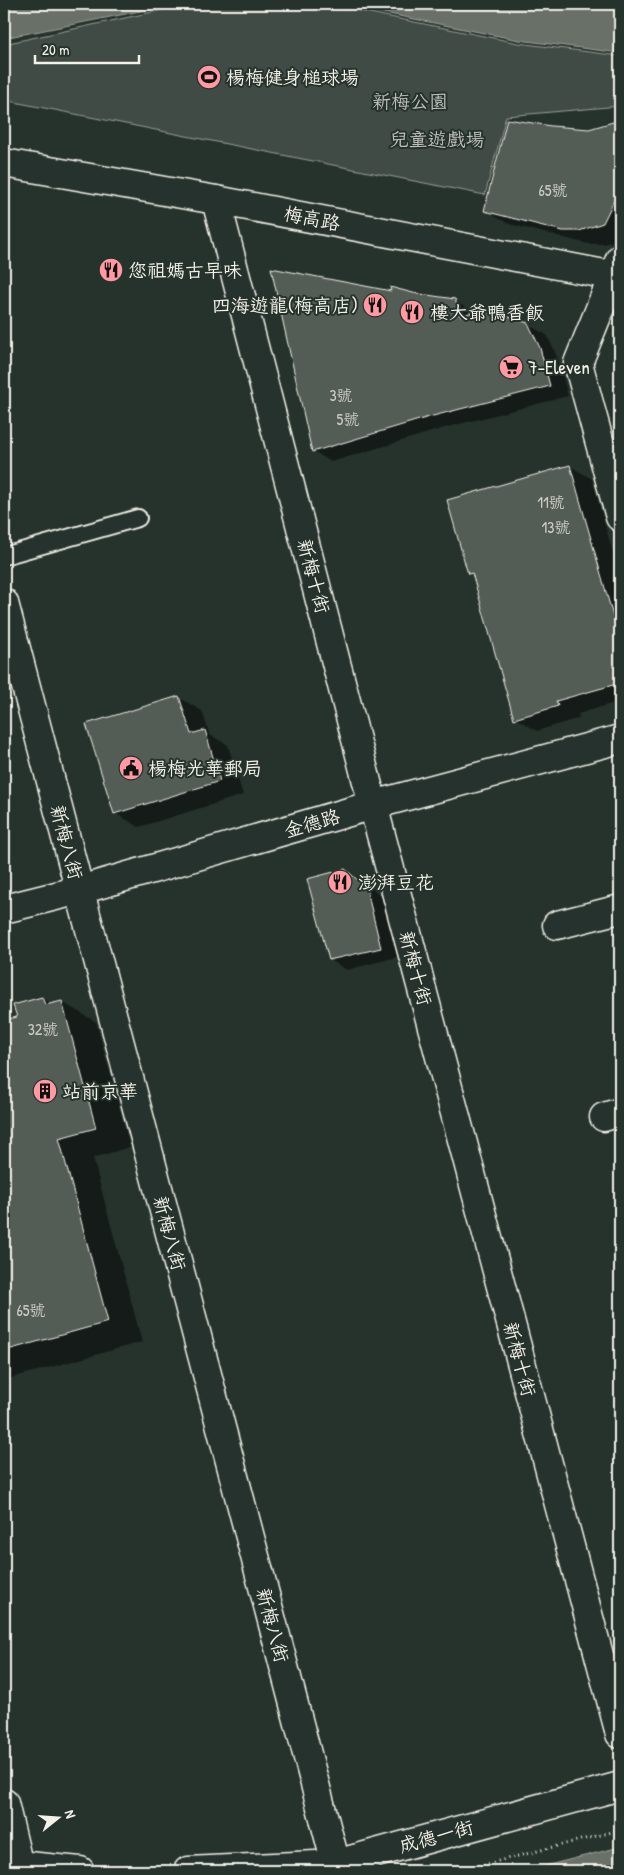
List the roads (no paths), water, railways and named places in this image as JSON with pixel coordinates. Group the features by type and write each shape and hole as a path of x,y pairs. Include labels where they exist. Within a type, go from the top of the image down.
{"street":[{"name":"梅高路","path":"4,163 618,270"},
{"name":"新梅十街","path":"216,200 373,805 620,1734"},
{"path":"618,270 578,363 620,517"},
{"name":"新梅八街","path":"4,603 336,1864"},
{"name":"金德路","path":"4,909 80,890 373,805 620,739"},
{"path":"557,925 620,909"},
{"name":"成德一街","path":"188,1871 336,1864 620,1786"},
{"path":"4,1803 13,1868 80,1871"}],"lane":[{"path":"4,556 138,518"}],"place":[{"name":"楊梅健身槌球場","path":"209,77"},
{"name":"您祖媽古早味","path":"111,270"},
{"name":"四海遊龍(梅高店)","path":"375,305"},
{"name":"樓大爺鴨香飯","path":"412,312"},
{"name":"7-Eleven","path":"511,367"},
{"name":"楊梅光華郵局","path":"131,768"},
{"name":"澎湃豆花","path":"340,882"},
{"name":"站前京華","path":"45,1091"}],"park label":[{"name":"新梅公園","path":"410,101"},
{"name":"兒童遊戲場","path":"437,139"}]}
